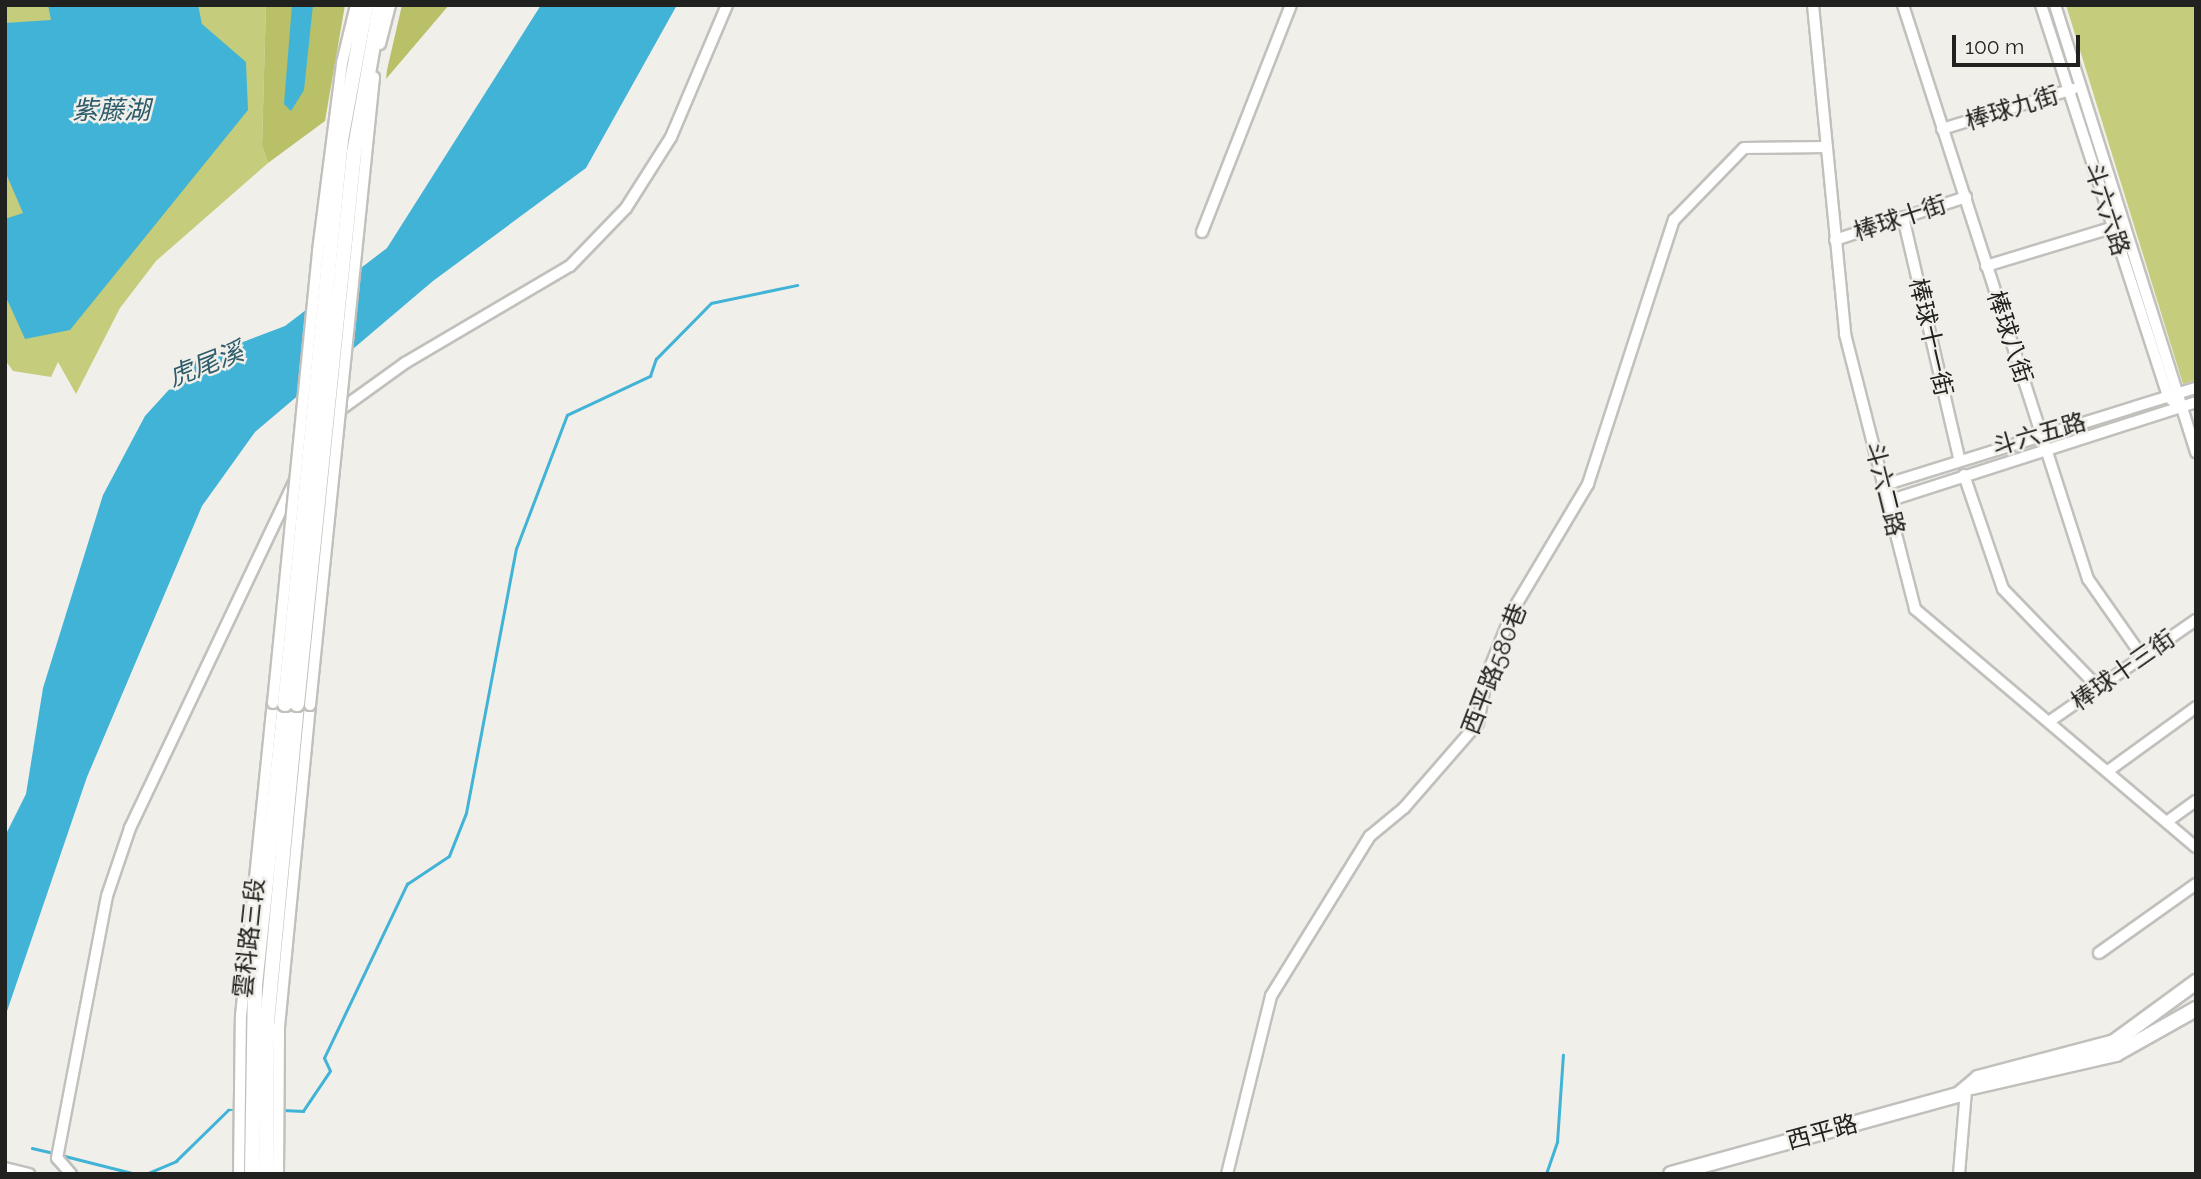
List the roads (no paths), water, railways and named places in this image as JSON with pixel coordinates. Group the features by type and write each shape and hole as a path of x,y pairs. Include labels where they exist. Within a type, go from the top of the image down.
{"main road":[{"path":"291,704 341,140 366,5"},
{"path":"291,704 354,153 380,5"},
{"name":"雲科路三段","path":"252,1174 244,1139 255,985 291,704"},
{"name":"雲科路三段","path":"266,1174 267,1023 291,704"},
{"name":"西平路","path":"1969,1088 1978,1079 2114,1042 2196,982"},
{"name":"西平路","path":"1671,1174 1969,1088 2116,1054 2196,1009"}],"street":[{"path":"291,704 321,225 342,63 356,5"},
{"path":"291,704 372,96 390,5"},
{"path":"71,1174 57,1158 111,884 130,828 325,424 405,363 570,266 626,208 671,137 727,5"},
{"path":"1202,232 1291,5"},
{"name":"斗六二路","path":"1813,5 1844,334 1915,609 2196,847"},
{"name":"棒球八街","path":"1903,5 2088,579 2142,656"},
{"name":"斗六六路","path":"2041,5 2119,226 2173,395 2196,452"},
{"name":"斗六六路","path":"2055,5 2082,86 2119,226"},
{"name":"棒球九街","path":"1942,129 2082,86"},
{"name":"西平路580巷","path":"1227,1174 1271,996 1370,836 1404,808 1478,723 1487,675 1513,610 1588,484 1674,220 1744,148 1827,148"},
{"name":"棒球十街","path":"1835,240 1966,197"},
{"name":"棒球十一街","path":"1903,218 1959,457"},
{"path":"1986,266 2119,226"},
{"name":"斗六五路","path":"1884,485 1959,457 2196,388"},
{"name":"斗六五路","path":"1888,501 2196,402"},
{"path":"1964,475 2003,589 2098,687"},
{"name":"棒球十三街","path":"2050,721 2196,620"},
{"name":"雲科路三段","path":"278,1174 280,1016 291,704"},
{"path":"2108,771 2196,707"},
{"path":"2168,821 2196,802"},
{"path":"2099,953 2196,884"},
{"path":"1959,1174 1969,1088"},
{"name":"雲科路三段","path":"239,1174 244,1139"},
{"path":"5,1168 29,1174"}],"water":[{"name":"紫藤湖","path":"48,5 198,5 202,24 246,62 248,110 70,330 25,339 5,295 5,219 23,213 5,171 5,23 51,20"},
{"path":"292,5 313,5 304,90 291,111 284,104"},
{"name":"虎尾溪","path":"541,5 677,5 586,168 433,281 255,432 202,506 87,777 5,1017 5,836 26,794 43,688 103,495 145,416 196,360 285,326 387,248"}],"waterway":[{"path":"283,1110 303,1111 330,1071 324,1058 407,884 449,856 466,813 516,549 567,415 650,376 656,359 711,303 797,285"},
{"path":"1546,1174 1557,1142 1563,1055"},
{"path":"146,1174 176,1161 228,1110 238,1110"},
{"path":"32,1148 54,1153"},
{"path":"61,1155 136,1174"}]}
